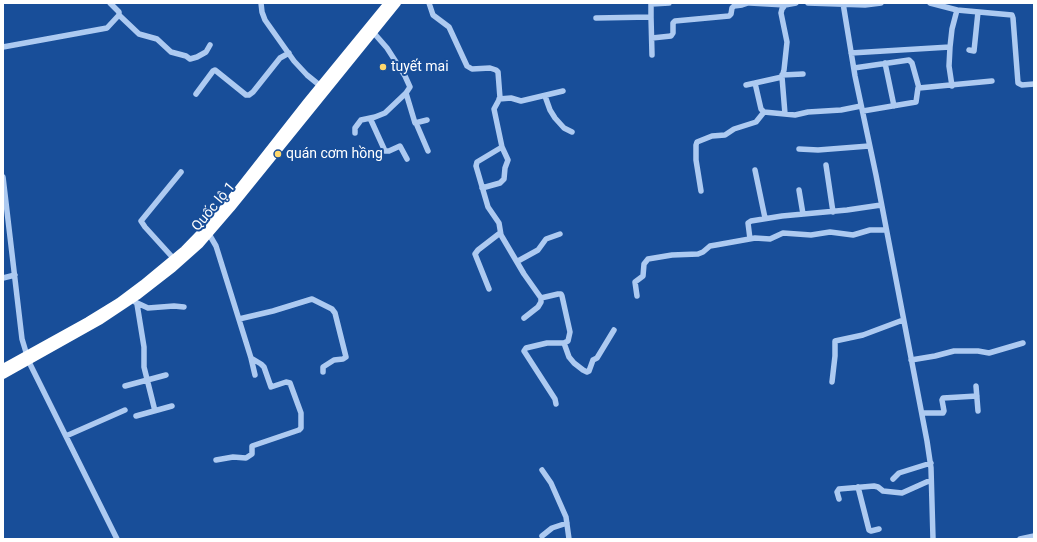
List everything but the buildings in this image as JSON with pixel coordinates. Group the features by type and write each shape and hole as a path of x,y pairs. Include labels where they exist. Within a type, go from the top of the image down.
{"highway":[{"name":"Quốc lộ 1","path":"3,368 28,359 134,302 200,244 236,203 388,3"},
{"name":"Quốc lộ 1","path":"3,375 119,302 174,259 196,239 219,214 323,88 397,3"}],"street":[{"path":"110,3 119,15 139,34 157,39 171,52 186,56 190,59 206,52 210,45"},
{"path":"261,3 264,17 289,53 304,73 323,88"},
{"path":"429,3 433,15 449,27 467,66 472,69 488,68 497,71 500,99 494,108 502,147 508,160 505,168 504,179 500,183 482,188"},
{"path":"652,55 652,4 669,3"},
{"path":"652,38 671,36 673,33 673,23 677,20 706,19 729,16 734,6 749,3 785,5 796,3"},
{"path":"808,3 865,5 880,3"},
{"path":"930,3 944,5 957,10 1013,16 1018,83 1022,85 1034,84"},
{"path":"843,4 851,53 922,413 930,462 933,539"},
{"path":"785,5 782,9 781,15 787,42 782,76 785,114"},
{"path":"952,86 950,47 952,29 957,10"},
{"path":"968,50 974,51 978,12"},
{"path":"3,47 107,28 119,15"},
{"path":"596,18 651,16"},
{"path":"355,133 355,128 362,120 385,113 406,93 410,87 409,82 387,48 373,32"},
{"path":"851,53 896,49 950,47"},
{"path":"196,94 215,70 246,95 248,95 253,92 280,58 289,53"},
{"path":"756,83 761,109 764,112 795,115 814,111 862,109 916,102 918,88 911,61 906,60 854,68"},
{"path":"885,63 894,106"},
{"path":"746,85 782,76 803,74"},
{"path":"918,88 952,86 992,81"},
{"path":"500,99 511,98 521,101 563,92"},
{"path":"406,93 412,116 428,151"},
{"path":"545,96 550,110 564,128 572,132"},
{"path":"701,191 696,160 697,142 712,136 725,135 734,129 756,122 764,112"},
{"path":"370,118 386,151 400,146 407,159"},
{"path":"416,123 427,120"},
{"path":"799,149 818,150 869,146"},
{"path":"502,147 476,163 476,166 488,207 500,224 500,233 518,261 524,274 541,298 541,302 538,307 524,318"},
{"path":"826,165 833,212"},
{"path":"755,170 765,218"},
{"path":"174,259 141,221 180,172"},
{"path":"3,177 22,339 28,359 117,539"},
{"path":"799,190 803,214"},
{"path":"750,239 749,222 765,218 833,212 881,205"},
{"path":"637,296 635,282 643,276 644,264 646,260 672,255 698,254 710,246 750,239 770,239 788,232 810,235 836,232 853,235 870,230 886,230"},
{"path":"489,289 475,254 500,233"},
{"path":"209,234 216,246 252,358 255,375"},
{"path":"518,261 538,250 546,239 560,234"},
{"path":"3,278 15,275"},
{"path":"541,298 558,294 561,295 570,332 568,341 564,343 547,343 526,348 524,352 556,399 556,404"},
{"path":"239,319 273,311 311,299 332,309 335,313 346,356 343,359 334,360 323,367 323,372"},
{"path":"134,302 148,308 174,306 184,307"},
{"path":"134,302 144,347 143,363 155,411"},
{"path":"832,382 835,341 863,335 903,320"},
{"path":"564,343 569,357 574,363 583,370 589,372 593,360 597,358 614,330"},
{"path":"911,360 954,351 978,351 989,353 1023,343"},
{"path":"216,460 233,457 246,458 252,454 252,446 300,429 300,408 290,383 286,382 272,387 264,368 252,358"},
{"path":"125,386 166,375"},
{"path":"976,386 978,411"},
{"path":"922,413 943,413 943,398 977,396"},
{"path":"136,416 172,406"},
{"path":"66,436 125,410"},
{"path":"893,478 899,473 930,462"},
{"path":"542,470 551,482 566,517 564,524 569,539"},
{"path":"839,499 838,490 877,486 883,491 899,494 931,480"},
{"path":"858,487 869,530 879,529"},
{"path":"542,536 552,528 564,524"},
{"path":"1020,539 1034,536"}],"place":[{"name":"tuyết mai","path":"383,67"},
{"name":"quán cơm hồng","path":"278,154"}]}
